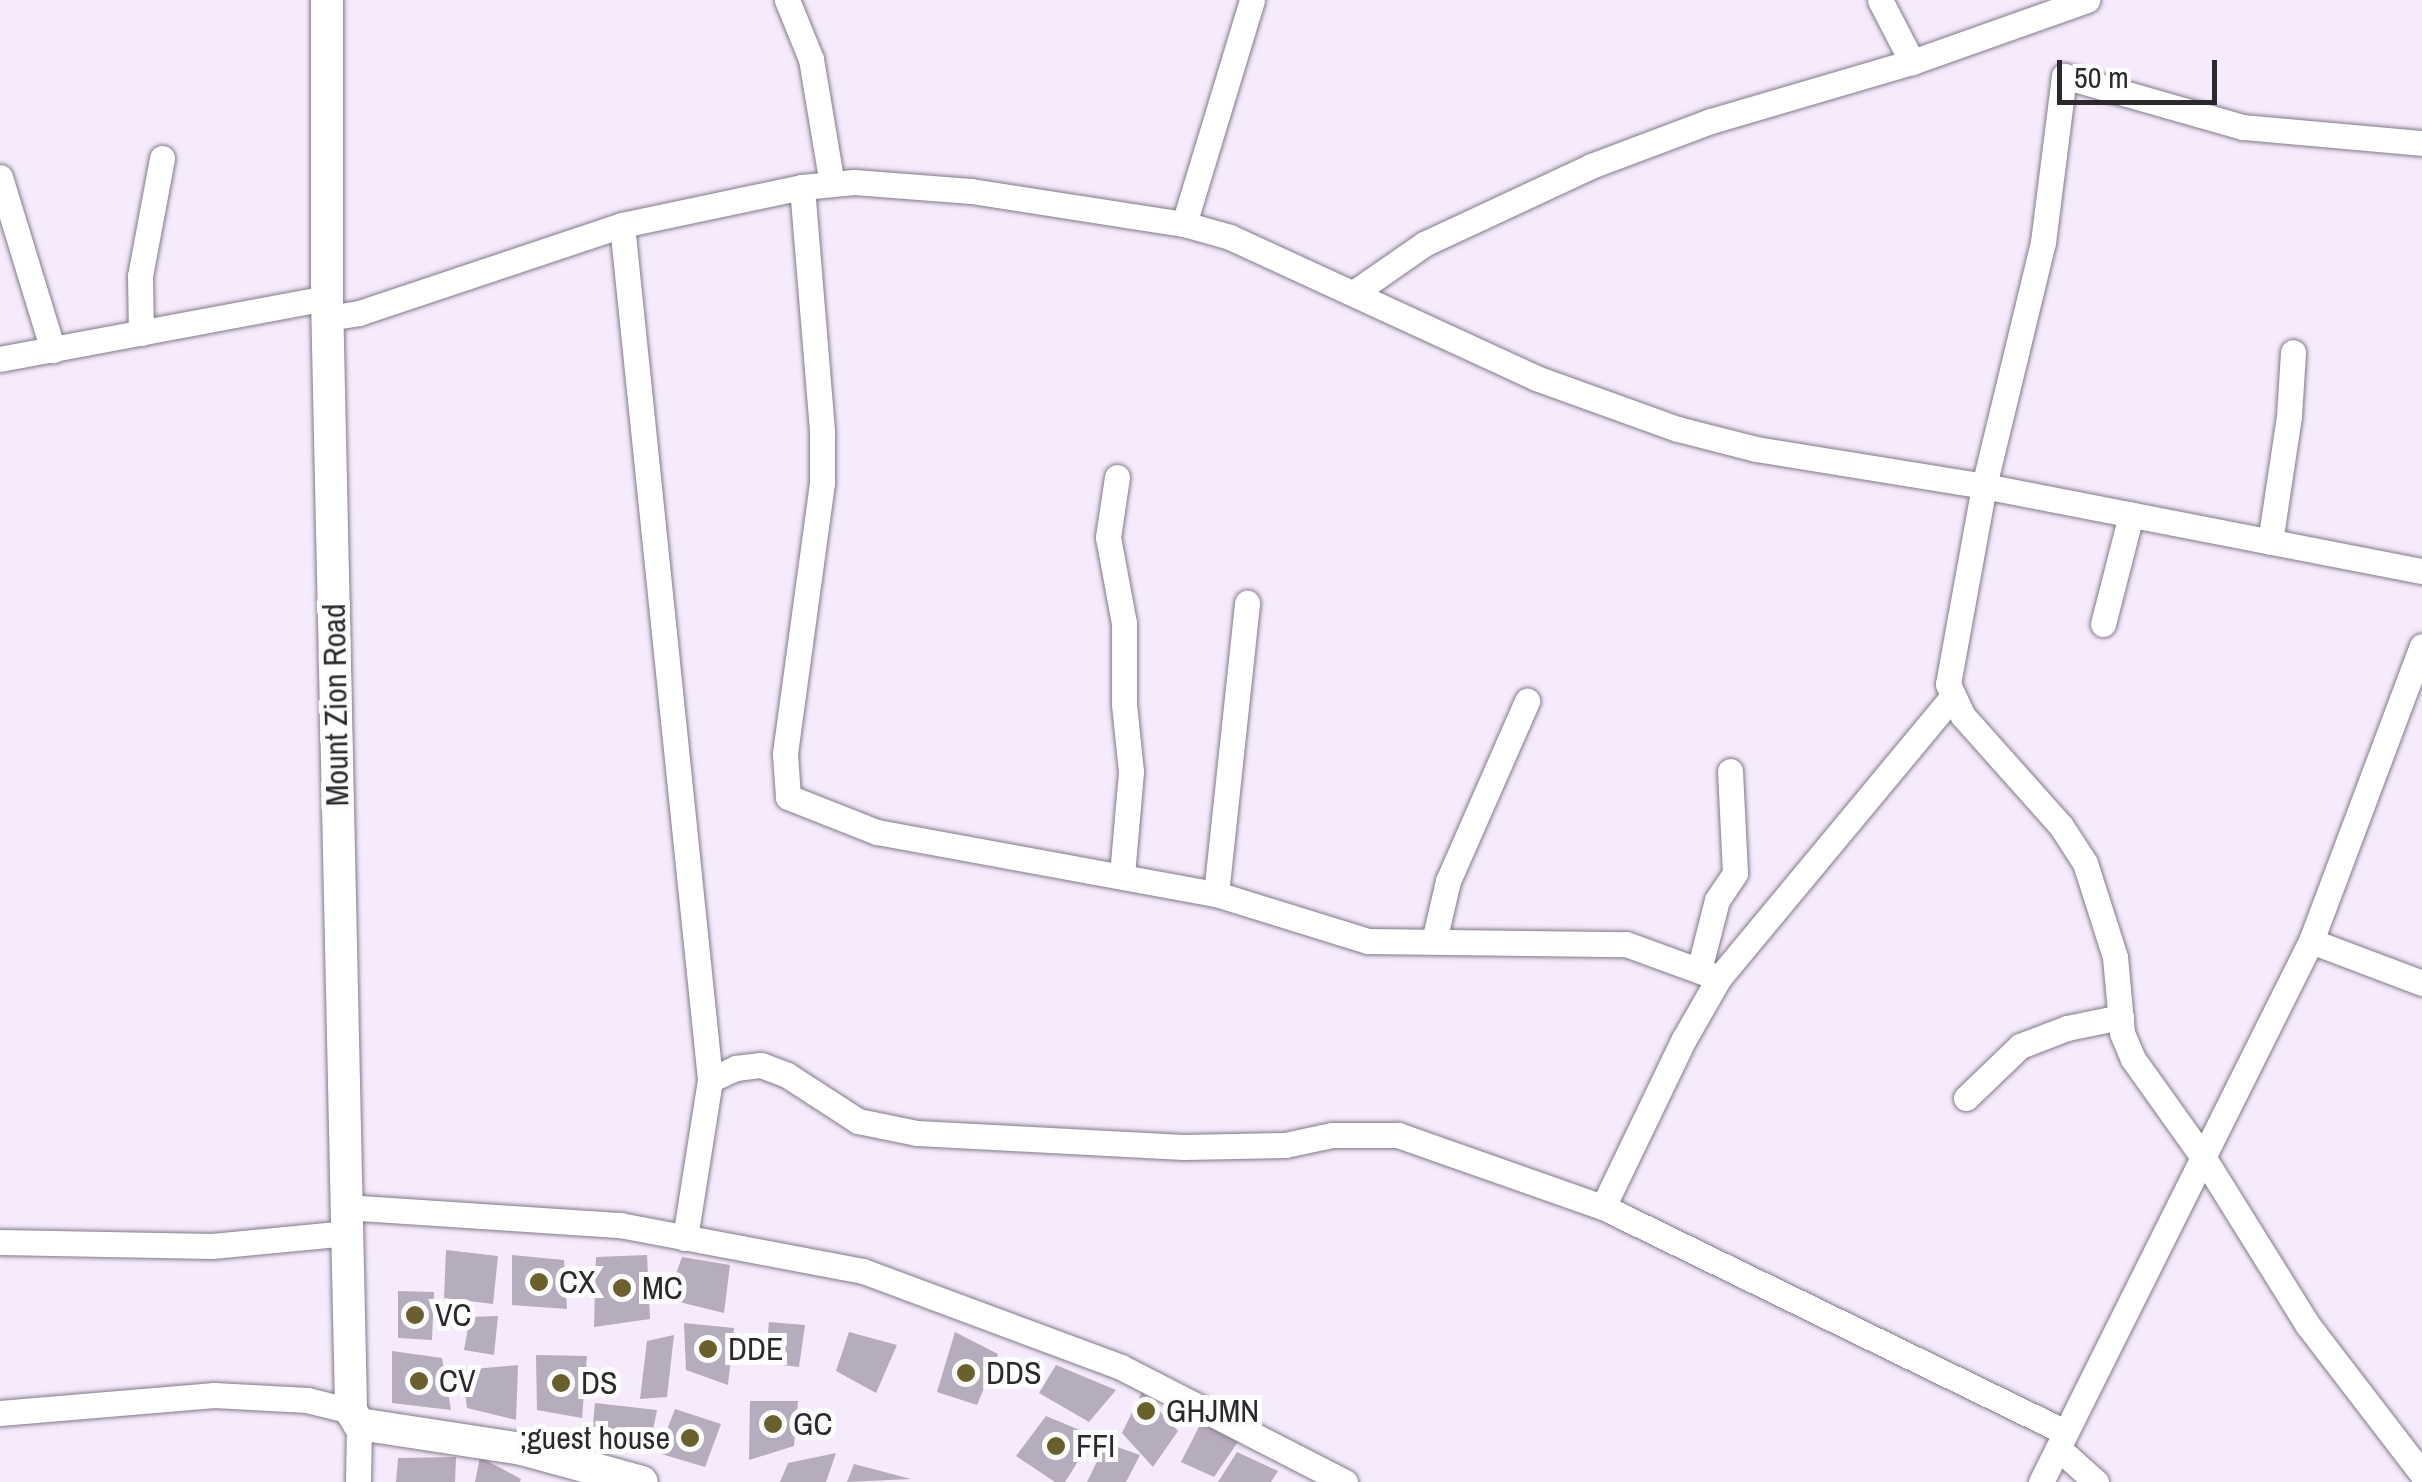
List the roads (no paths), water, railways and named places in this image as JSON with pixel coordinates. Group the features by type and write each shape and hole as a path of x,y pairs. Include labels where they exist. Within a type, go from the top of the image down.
{"main road":[{"name":"Mount Zion Road","path":"327,0 328,308 347,1220 355,1417"},
{"path":"355,1417 522,1449 642,1482"}],"street":[{"path":"787,0 811,59 832,184"},
{"path":"1184,224 1252,0"},
{"path":"1880,0 1912,62"},
{"path":"1355,292 1424,244 1591,166 1711,121 1912,62 2052,8 2087,0"},
{"path":"2422,142 2243,128 2064,76 2042,242 1984,486 1950,668 1952,697 1963,716 2061,826 2085,864 2116,958 2121,1016 2133,1059 2205,1160 2307,1324 2422,1474"},
{"path":"141,333 140,276 162,158"},
{"path":"0,177 52,350"},
{"path":"0,360 141,333 328,308 359,313 622,225 802,187 832,184 972,190 1184,224 1255,246 1536,378 1678,429 1756,450 1984,486 2422,571"},
{"path":"802,187 822,432 822,482 785,754 788,797 877,832 1216,894 1368,940 1626,944 1709,974"},
{"path":"622,225 710,1080 686,1238"},
{"path":"2270,542 2289,416 2294,352"},
{"path":"1117,477 1108,537 1124,623 1124,704 1131,772 1122,875"},
{"path":"2102,624 2131,514"},
{"path":"1216,894 1248,604"},
{"path":"2042,1482 2311,941 2422,646"},
{"path":"1709,974 1952,697"},
{"path":"1434,941 1448,881 1527,701"},
{"path":"1602,1207 1684,1039 1709,974 1717,900 1735,873 1730,771"},
{"path":"2311,941 2422,983"},
{"path":"1966,1098 2020,1046 2067,1028 2121,1016"},
{"path":"710,1080 736,1068 760,1066 788,1075 858,1122 917,1133 1184,1147 1285,1145 1332,1135 1398,1136 1602,1207 2061,1440 2096,1482"},
{"path":"0,1242 212,1246 347,1220 620,1226 863,1272 925,1291 1121,1366 1346,1482"},
{"path":"0,1413 214,1395 307,1400 355,1417 358,1482"}],"place":[{"name":"CX","path":"539,1282"},
{"name":"MC","path":"622,1288"},
{"name":"VC","path":"415,1315"},
{"name":"DDE","path":"708,1349"},
{"name":"DDS","path":"966,1373"},
{"name":"CV","path":"419,1381"},
{"name":"DS","path":"561,1383"},
{"name":"GHJMN","path":"1146,1411"},
{"name":"GC","path":"773,1424"},
{"name":";guest house","path":"690,1438"},
{"name":"FFI","path":"1056,1446"}]}
